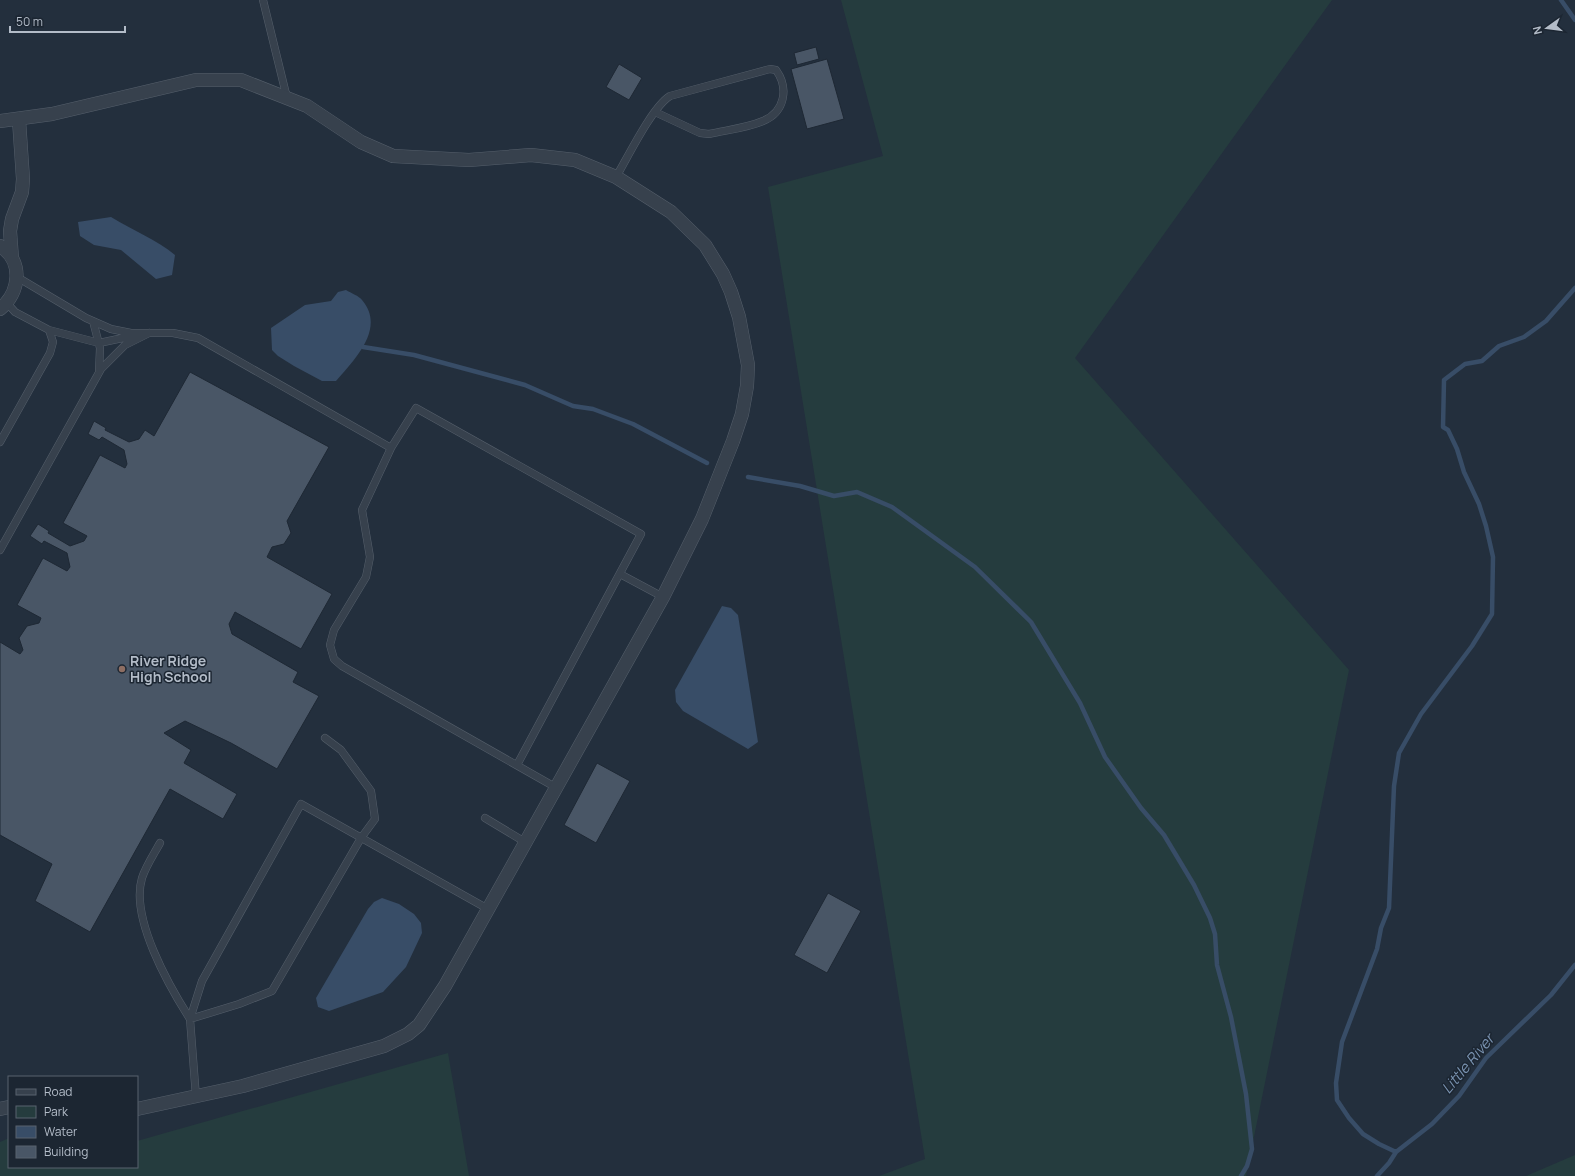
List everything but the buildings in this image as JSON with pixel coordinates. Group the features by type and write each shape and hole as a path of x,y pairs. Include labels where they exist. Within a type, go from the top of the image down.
{"street":[{"path":"0,121 19,120 52,114 196,80 240,80 307,106 361,142 393,156 468,160 531,156 575,160 616,177 671,212 705,245 723,274 731,292 739,317 748,365 747,386 742,414 733,441 702,519 663,597 488,909 429,1012 419,1025 408,1034 372,1051 243,1086 138,1109"},
{"path":"4,306 14,293 17,277 10,242 12,219 18,205 23,178 19,120"},
{"path":"0,229 12,219"},
{"path":"0,246 12,258"}],"lane":[{"path":"263,0 287,98"},
{"path":"616,177 655,112 665,99 670,96 770,69 776,70 780,76 784,88 782,103 772,115 763,121 709,134 700,133 655,112"},
{"path":"17,277 92,321 111,329 131,333 173,333 198,338 391,448"},
{"path":"4,306 49,330 99,343 151,332"},
{"path":"92,321 99,343 100,367 97,378"},
{"path":"0,442 50,353 53,342 49,330"},
{"path":"0,550 97,378 112,357 125,345 151,332"},
{"path":"517,765 641,534 416,408 391,448 362,510 370,557 366,577 334,630 330,645 334,659 342,666 517,765 556,787"},
{"path":"620,574 663,597"},
{"path":"190,1019 239,1004 272,991 361,838 375,819 371,791 341,750 325,738"},
{"path":"196,1097 190,1019 202,981 301,804 488,909"},
{"path":"485,818 525,842"},
{"path":"160,843 142,878 139,902 151,946 156,958 167,982 190,1019"}],"green space":[{"path":"841,0 1332,0 1075,358 1349,670 1246,1176 879,1176 925,1159 768,187 883,156"},
{"path":"448,1053 469,1176 0,1176 0,1142 8,1138 8,1168 138,1168 138,1141"},
{"path":"1575,1155 1575,1176 1526,1176"}],"water":[{"path":"111,217 175,255 172,275 156,279 121,250 94,245 80,236 78,222"},
{"path":"346,290 362,300 369,311 371,321 365,343 359,353 336,381 322,381 294,366 278,356 272,350 271,328 305,305 331,301 338,292"},
{"path":"722,606 731,608 738,615 758,742 748,749 683,711 676,702 675,690"},
{"path":"382,898 399,904 414,914 421,923 422,933 406,967 383,992 329,1011 318,1007 316,998 368,909 374,902"}],"waterway":[{"path":"1561,0 1575,20"},
{"path":"1396,1152 1363,1134 1349,1118 1337,1100 1336,1083 1342,1042 1377,949 1381,928 1389,908 1394,786 1399,753 1421,714 1472,646 1492,614 1493,557 1479,504 1464,472 1457,449 1448,430 1443,427 1444,380 1465,364 1482,361 1499,346 1524,337 1546,321 1575,288"},
{"path":"363,347 414,355 525,385 573,406 593,409 633,424 707,463"},
{"path":"748,477 800,486 834,496 857,492 892,507 975,567 1031,622 1080,703 1105,757 1141,808 1164,835 1194,885 1210,918 1215,934 1217,965 1231,1017 1246,1094 1252,1149 1247,1166 1241,1176"},
{"name":"Little River","path":"1377,1176 1389,1163 1396,1152 1432,1124 1459,1096 1486,1058 1551,995 1575,965"}],"place":[{"name":"River Ridge High School","path":"122,669"}]}
